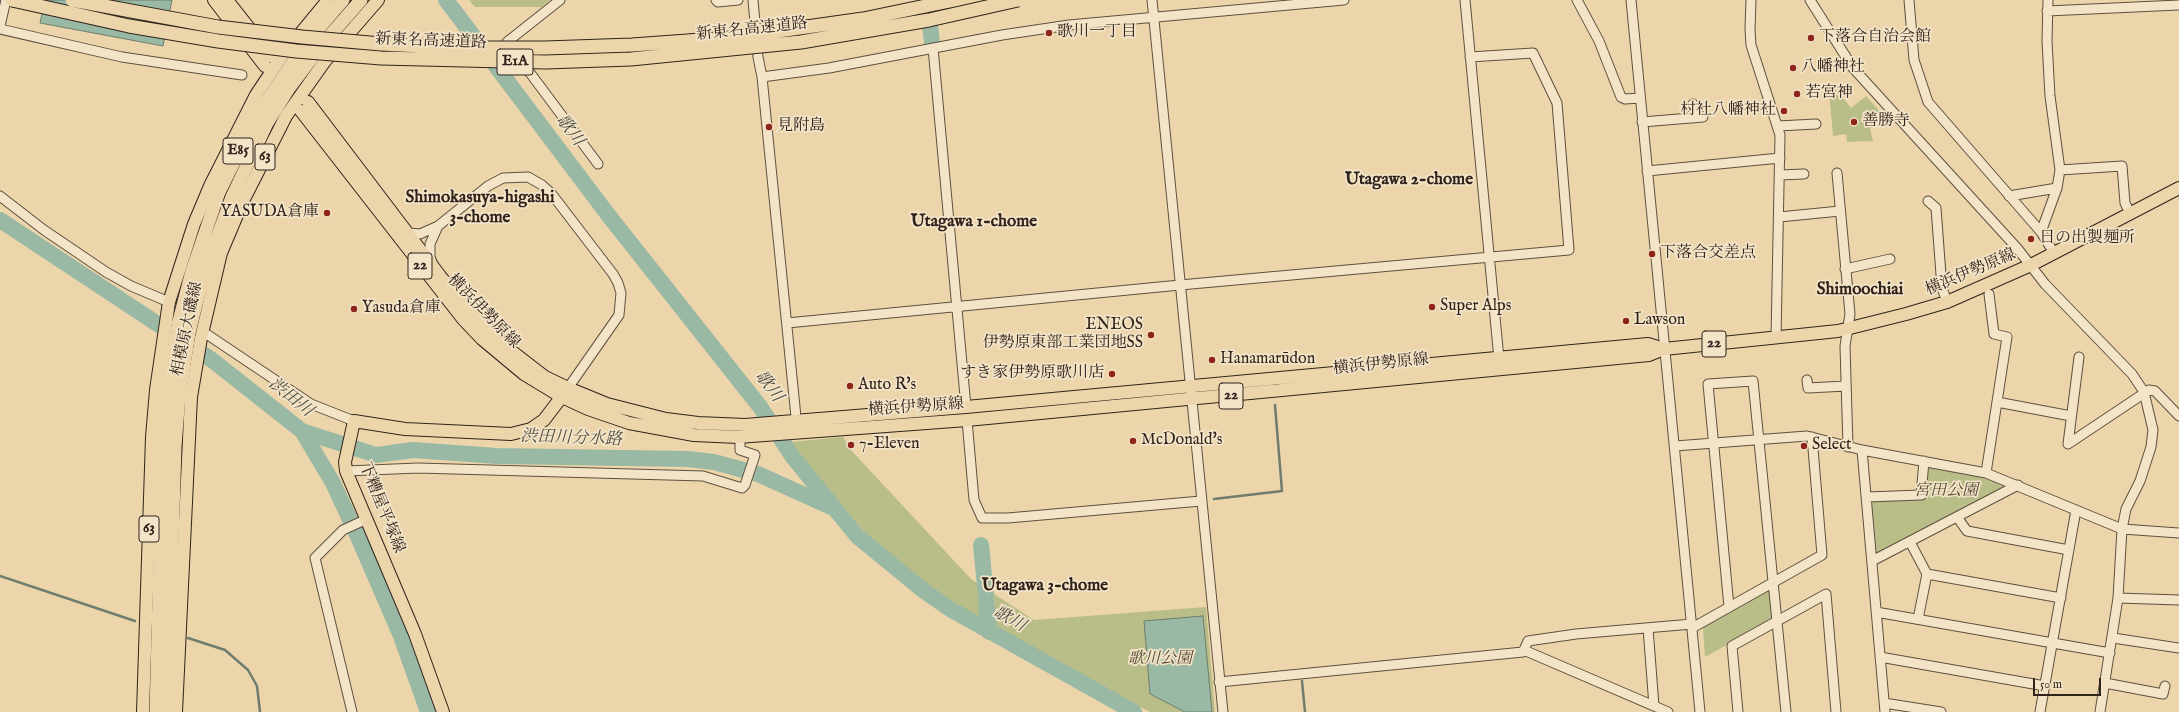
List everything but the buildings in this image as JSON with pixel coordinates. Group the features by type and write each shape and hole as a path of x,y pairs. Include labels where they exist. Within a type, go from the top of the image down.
{"highway":[{"name":"新東名高速道路","path":"12,0 129,26 218,41 296,51 381,58 546,62 632,59 801,42 929,20 1018,0"},
{"name":"新東名高速道路","path":"72,0 218,27 302,38 381,44 507,48 632,45 729,38 863,19 955,0"},
{"name":"E85","path":"193,332 192,272 205,228 237,154 256,117 281,78 306,43 343,0"},
{"name":"E85","path":"156,712 163,443 167,394 180,354 193,332 205,271 217,236 250,157 289,88 320,47 361,0"},
{"name":"E85","path":"167,712 175,446 179,396 180,354"}],"main road":[{"path":"214,0 268,61 227,0"},
{"name":"相模原大磯線","path":"176,712 188,444 180,354 167,316 169,302 194,224 208,192 256,95 282,56 328,0"},
{"name":"相模原大磯線","path":"193,332 221,253 243,201 286,116 325,61 378,0"},
{"name":"横浜伊勢原線","path":"1664,349 1648,344 1499,359 782,422 745,424 698,423 666,419 565,393 524,374 504,358 463,319 429,278 304,107 404,229 464,306 510,350 565,393 588,409 629,423 694,435 740,437 967,420 1649,355 1664,349 1776,338 1847,329 1947,302 2031,265 2179,188"},
{"name":"相模原大磯線","path":"143,712 152,437 180,354"},
{"path":"353,424 405,429 511,434 531,429 544,420 565,393"},
{"name":"下糟屋平塚線","path":"353,424 346,467 415,634 442,712"}],"street":[{"path":"0,26 6,0"},
{"path":"560,0 507,42 598,164"},
{"path":"716,0 718,2 738,0"},
{"path":"753,0 796,421 795,434"},
{"path":"1152,0 1223,712"},
{"path":"762,77 829,68 933,48 1069,25 1344,0"},
{"path":"1465,0 1499,359"},
{"path":"1577,0 1599,40 1621,97 1625,99 1640,98"},
{"path":"1631,0 1700,712"},
{"path":"1752,0 1750,29 1752,45 1778,126 1780,175 1776,338"},
{"path":"1810,0 1854,68 2031,265 2045,284 2132,374 2144,392 2153,430 2151,447 2140,481 2126,509 2122,530 2118,598 2113,638 2100,712"},
{"path":"1909,0 1914,60 1928,102 2041,232 2054,253"},
{"path":"2041,232 2057,188 2060,170 2050,96 2047,11 2048,0"},
{"path":"2047,11 2179,5"},
{"path":"0,29 122,57 242,75"},
{"path":"933,48 966,407"},
{"path":"786,323 1180,285 1569,250 1557,102 1533,53 1470,57"},
{"path":"1642,122 1698,118 1693,104"},
{"path":"1778,126 1816,124"},
{"path":"1647,171 1780,158"},
{"path":"2060,170 2122,166 2124,203 2130,213"},
{"path":"1837,173 1850,314 1845,346 1848,447"},
{"path":"1780,175 1804,174"},
{"path":"404,229 409,233 420,234 438,226 488,186 503,178 528,177 539,182 551,193 613,274 618,283 620,293 619,315 565,393"},
{"path":"2009,196 2057,188"},
{"path":"0,196 24,215 106,272 131,286 169,302"},
{"path":"1928,200 1936,208 1933,214 1942,288 1947,302"},
{"path":"0,206 24,215"},
{"path":"1779,217 1840,211"},
{"path":"436,272 430,257 430,250 431,240 438,226"},
{"path":"1846,269 1890,259"},
{"path":"1986,473 2008,337 1994,334 1989,294"},
{"path":"193,332 311,404 353,424"},
{"path":"2080,357 2068,444 2149,390 2155,392 2179,416"},
{"path":"1729,607 1712,444 1708,384 1753,380 1786,712"},
{"path":"1808,389 1846,386"},
{"path":"1997,402 2071,416"},
{"path":"967,420 974,500 982,518 1008,518 1202,501"},
{"path":"1675,446 1807,436 1862,450 1986,473 2018,485 2122,530 2179,534"},
{"path":"346,467 703,476 742,488 745,485 755,455 740,450 740,437"},
{"path":"1523,652 1528,641 1576,634 1692,626 1822,555 1812,437"},
{"path":"1862,450 1885,707 1941,712"},
{"path":"1867,497 1920,495 1924,461"},
{"path":"1872,561 2018,485"},
{"path":"2040,712 2076,510"},
{"path":"1957,517 1967,531 2069,550"},
{"path":"352,712 315,558 342,530 367,519"},
{"path":"1910,542 1927,574 1918,619"},
{"path":"1927,574 2061,598"},
{"path":"1738,712 1732,646 1826,594 1836,712"},
{"path":"2118,598 2179,600"},
{"path":"1876,612 2110,653"},
{"path":"1648,628 1654,706"},
{"path":"2113,638 2179,648"},
{"path":"1219,682 1526,651 1668,712"},
{"path":"1880,657 2045,686"},
{"path":"2105,683 2163,693"}],"green space":[{"path":"469,0 550,0 541,7 475,7"},
{"path":"1829,90 1836,90 1851,108 1866,96 1883,115 1870,128 1873,141 1847,142 1846,134 1833,136"},
{"name":"歌川公園","path":"843,437 850,449 971,579 1034,620 1206,607 1215,712 1150,712 987,626 927,589 892,563 789,444 791,442"},
{"name":"宮田公園","path":"1926,464 1984,475 2003,482 2003,487 1879,555 1874,552 1869,501 1922,496"},
{"path":"1770,587 1774,619 1705,657 1703,627"}],"shaded area":[{"path":"45,0 172,0 163,46 40,23"},
{"path":"1203,616 1212,712 1185,712 1150,694 1144,621"}],"waterway":[{"name":"歌川","path":"446,0 609,216 761,408 792,456 857,536 924,591 950,609 1134,712"},
{"path":"928,6 932,43"},
{"name":"渋田川","path":"0,220 212,360 302,431 333,483 359,539 401,636 428,712"},
{"path":"1214,499 1282,491 1275,405"},
{"name":"渋田川分水路","path":"302,431 376,455 413,450 497,456 688,459 714,462 758,474 831,507"},
{"path":"981,545 986,596"},
{"path":"0,576 135,621"},
{"path":"986,601 989,632"},
{"path":"188,638 225,650 248,670 257,686 260,712"},
{"path":"1302,681 1305,712"}],"place":[{"name":"歌川一丁目","path":"1049,33"},
{"name":"下落合自治会館","path":"1811,38"},
{"name":"八幡神社","path":"1793,68"},
{"name":"若宮神","path":"1797,94"},
{"name":"村社八幡神社","path":"1784,111"},
{"name":"善勝寺","path":"1854,122"},
{"name":"見附島","path":"769,127"},
{"name":"YASUDA倉庫","path":"327,213"},
{"name":"日の出製麺所","path":"2031,239"},
{"name":"下落合交差点","path":"1652,254"},
{"name":"Super Alps","path":"1432,307"},
{"name":"Yasuda倉庫","path":"354,309"},
{"name":"Lawson","path":"1626,321"},
{"name":"ENEOS 伊勢原東部工業団地SS","path":"1151,335"},
{"name":"Hanamarūdon","path":"1212,360"},
{"name":"すき家伊勢原歌川店","path":"1112,374"},
{"name":"Auto R's","path":"850,386"},
{"name":"McDonald's","path":"1133,441"},
{"name":"7-Eleven","path":"851,445"},
{"name":"Select","path":"1804,446"}],"district":[{"name":"Utagawa 2-chome","path":"1409,181"},
{"name":"Shimokasuya-higashi 3-chome","path":"480,209"},
{"name":"Utagawa 1-chome","path":"974,223"},
{"name":"Shimoochiai","path":"1860,291"},
{"name":"Utagawa 3-chome","path":"1045,587"}]}
